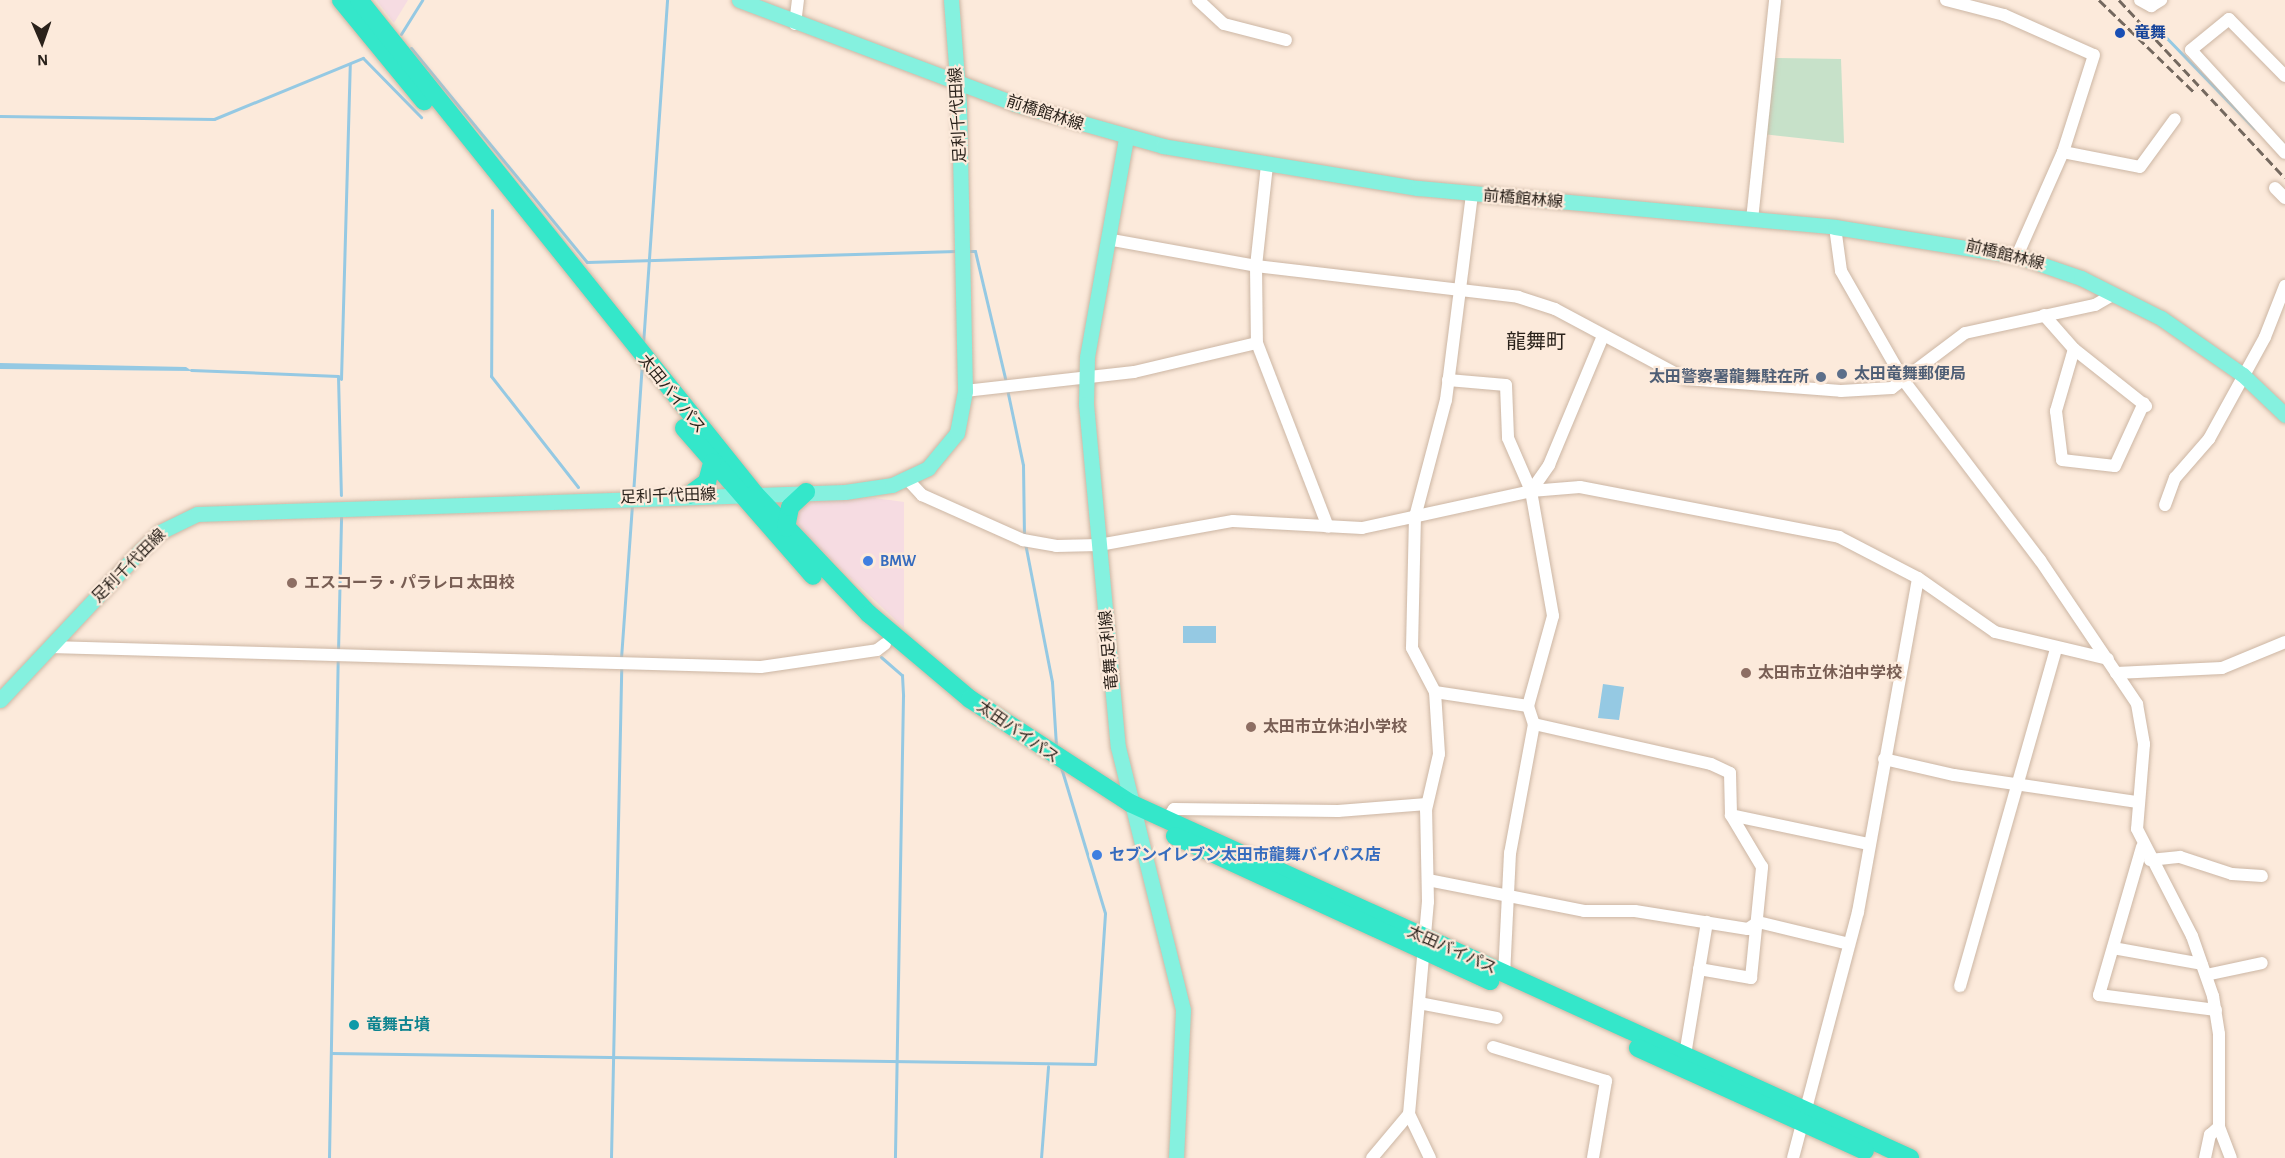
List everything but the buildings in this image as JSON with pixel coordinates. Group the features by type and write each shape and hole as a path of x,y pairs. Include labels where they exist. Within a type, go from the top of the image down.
{"highway":[{"name":"太田バイパス","path":"341,0 712,463 786,528 907,649 1006,725 1132,810 1167,820 1423,945 1504,974 1685,1056 1882,1158"},
{"name":"太田バイパス","path":"359,0 746,494 885,644 1048,768 1132,810 1423,945 1804,1116 1910,1158"},
{"path":"689,495 707,482 712,463"},
{"path":"786,528 790,507 806,492"}],"main road":[{"name":"前橋館林線","path":"739,0 795,24 958,83 1126,138 1267,165 1472,194 1835,227 2018,256 2114,294 2161,318 2243,375 2285,415"},
{"name":"足利千代田線","path":"0,700 159,532 214,510 806,492 877,488 908,480 945,451 957,433 965,391 958,83 951,0"},
{"name":"竜舞足利線","path":"1126,138 1112,240 1086,376 1118,747 1183,1010 1176,1158"}],"street":[{"path":"795,24 798,0"},
{"path":"1198,0 1224,24 1286,40"},
{"path":"1752,220 1775,0"},
{"path":"1946,0 2004,15 2094,55 2063,152 2018,256"},
{"path":"2140,0 2151,6 2161,0"},
{"path":"2285,76 2227,18 2191,50 2285,153"},
{"path":"2063,152 2140,167 2175,119"},
{"path":"1267,165 1256,266 1257,343 1328,527"},
{"path":"2275,188 2285,198"},
{"path":"1430,1158 1409,1114 1428,880 1427,804 1439,754 1435,692 1412,648 1415,517 1448,380 1472,194"},
{"path":"1835,227 1841,271 1904,381 2108,659 2137,704 2143,726 2136,802 2142,847 2099,995 2216,1010"},
{"path":"1112,240 1256,266 1459,290 1539,303 1668,372 1700,382 1868,392 1904,381 1965,333 2095,305 2114,294"},
{"path":"2165,506 2175,478 2210,439 2285,286"},
{"path":"2044,315 2074,350 2145,404 2115,466 2062,460 2056,411 2074,350"},
{"path":"1531,490 1549,465 1604,336"},
{"path":"965,391 1134,372 1257,343"},
{"path":"1448,380 1506,386 1508,438 1531,490 1552,616 1528,706 1534,724 1510,853 1510,896 1504,974"},
{"path":"908,480 922,495 1023,540 1099,545 1233,521 1362,528 1531,490 1602,490 1839,537 1918,578 1995,632 2055,649 2108,659"},
{"path":"1793,1158 1845,943 1858,912 1918,578"},
{"path":"2116,673 2222,668 2285,642"},
{"path":"50,647 761,667 877,650 885,644"},
{"path":"1960,986 2055,649"},
{"path":"1435,692 1528,706"},
{"path":"1534,724 1726,771 1732,778 1731,815 1762,867 1758,922 1750,978 1699,969"},
{"path":"1884,759 2136,802"},
{"path":"1167,820 1174,809 1338,811 1427,804"},
{"path":"1731,815 1869,844"},
{"path":"2142,847 2204,970 2216,1010 2219,1126 2230,1158"},
{"path":"2150,860 2180,857 2232,874 2262,876"},
{"path":"1428,880 1584,911 1635,911 1748,929 1758,922 1845,943"},
{"path":"1685,1056 1707,922"},
{"path":"2113,948 2204,970 2262,963"},
{"path":"1419,1003 1497,1018"},
{"path":"1493,1047 1606,1081 1593,1158"},
{"path":"1372,1158 1409,1114"},
{"path":"2205,1158 2210,1135 2219,1126"}],"shaded area":[{"path":"376,0 408,0 394,23"},
{"name":"BMW","path":"875,498 904,502 904,628 797,527 796,513 813,500"}],"green space":[{"path":"1772,58 1841,59 1844,143 1763,134"}],"water":[{"path":"0,363 186,367 192,371 0,369"},
{"path":"1183,626 1216,626 1216,643 1183,643"},
{"path":"1603,684 1624,687 1619,720 1598,718"}],"waterway":[{"path":"401,34 422,0"},
{"path":"643,344 667,0"},
{"path":"2156,27 2254,128"},
{"path":"411,48 587,262 956,251"},
{"path":"0,116 214,119 363,58 421,117"},
{"path":"341,379 350,64"},
{"path":"492,210 491,376 578,487"},
{"path":"966,251 975,251 1006,382"},
{"path":"633,494 642,363"},
{"path":"191,370 338,376 341,495"},
{"path":"1007,389 1023,465 1024,536"},
{"path":"621,658 632,503"},
{"path":"338,652 341,515"},
{"path":"1025,543 1052,682 1056,746"},
{"path":"881,657 902,675 903,696 895,1158"},
{"path":"329,1158 338,659"},
{"path":"611,1158 621,665"},
{"path":"331,1053 1095,1064 1105,913 1061,767"},
{"path":"1041,1158 1048,1066"}],"railway":[{"path":"2099,0 2195,93"},
{"path":"2119,0 2285,178"}],"place":[{"name":"竜舞","path":"2120,33"},
{"name":"太田竜舞郵便局","path":"1842,374"},
{"name":"太田警察署龍舞駐在所","path":"1821,377"},
{"name":"BMW","path":"868,561"},
{"name":"エスコーラ・パラレロ 太田校","path":"292,583"},
{"name":"太田市立休泊中学校","path":"1746,673"},
{"name":"太田市立休泊小学校","path":"1251,727"},
{"name":"セブンイレブン太田市龍舞バイパス店","path":"1097,855"},
{"name":"竜舞古墳","path":"354,1025"}],"district":[{"name":"龍舞町","path":"1536,342"}]}
